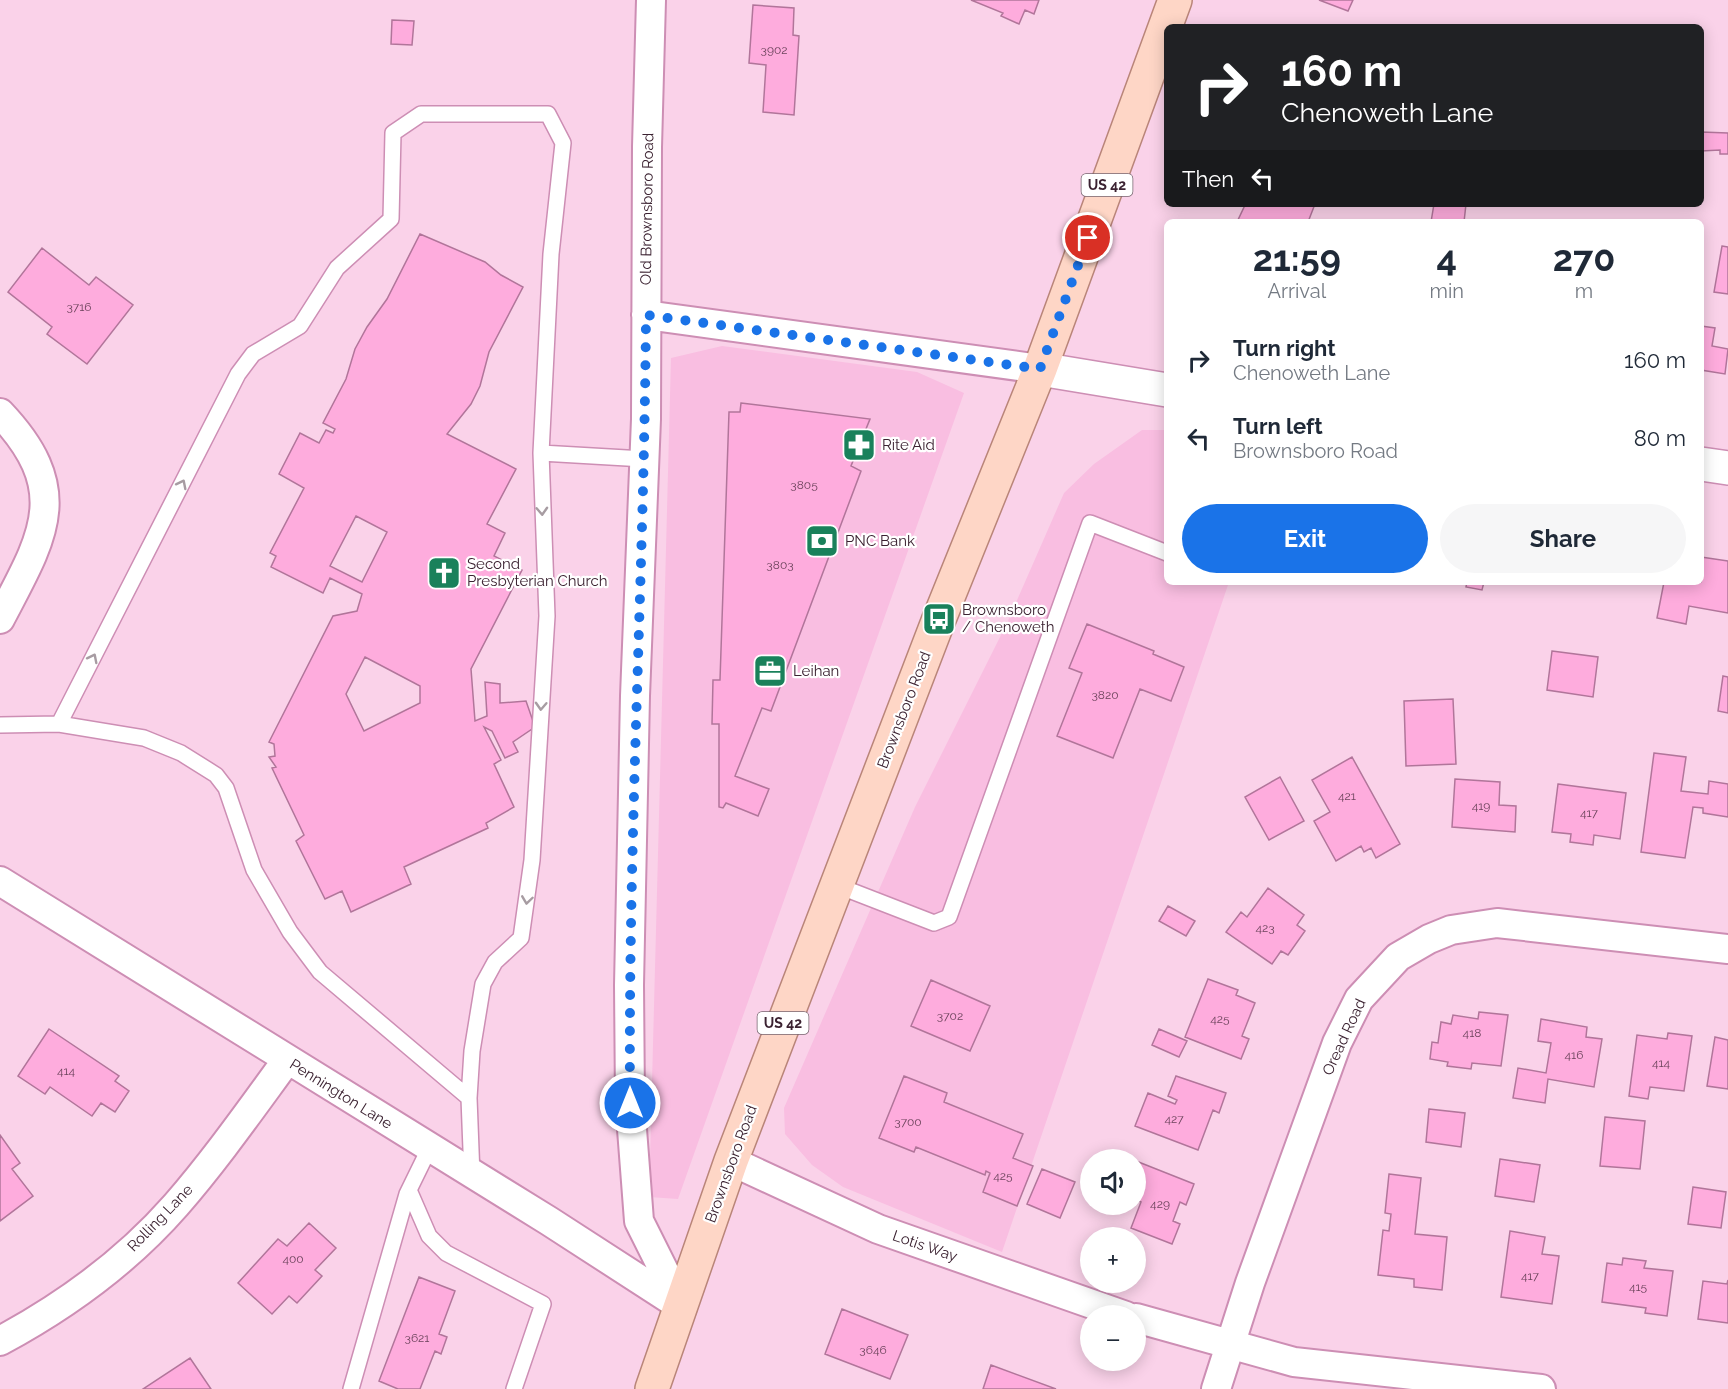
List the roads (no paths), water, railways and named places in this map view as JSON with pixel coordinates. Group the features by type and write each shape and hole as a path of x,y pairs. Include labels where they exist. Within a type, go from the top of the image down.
{"main road":[{"name":"Brownsboro Road","path":"1166,24 1175,0"},
{"name":"Brownsboro Road","path":"652,1389 731,1161 836,885 1040,369 1164,30"},
{"path":"1040,369 1164,390"},
{"path":"1704,464 1728,468"}],"street":[{"name":"Old Brownsboro Road","path":"651,0 644,459 633,789 630,1103 639,1221 682,1307"},
{"path":"646,315 1040,369"},
{"path":"0,413 22,437 34,455 44,484 45,506 39,540 0,619"},
{"name":"Pennington Lane","path":"0,881 472,1176 549,1221 682,1307"},
{"name":"Oread Road","path":"1216,1389 1250,1283 1337,1043 1359,999 1398,957 1429,939 1451,930 1497,923 1728,949"},
{"name":"Rolling Lane","path":"0,1341 42,1319 110,1268 175,1206 287,1060"},
{"name":"Lotis Way","path":"731,1161 878,1229 1095,1305"},
{"path":"1146,1321 1294,1362 1541,1389"}],"lane":[{"path":"59,724 238,374 253,354 300,326 337,268 391,219 393,133 421,114 548,114 563,143 551,254 541,453 547,616 532,860 521,938 495,962 483,984 472,1052 469,1098 472,1176"},
{"path":"541,453 644,459"},
{"path":"836,885 934,923 949,917 1090,523 1164,551"},
{"path":"0,725 59,724 144,738 181,753 216,775 226,788 254,870 290,932 320,972 469,1098"},
{"path":"351,1389 409,1190 429,1149"},
{"path":"409,1190 429,1236 446,1253 543,1304 514,1389"}],"place":[{"name":"Rite Aid","path":"859,445"},
{"name":"PNC Bank","path":"822,541"},
{"name":"Second Presbyterian Church","path":"444,573"},
{"name":"Brownsboro / Chenoweth","path":"939,619"},
{"name":"Leihan","path":"770,671"}]}
